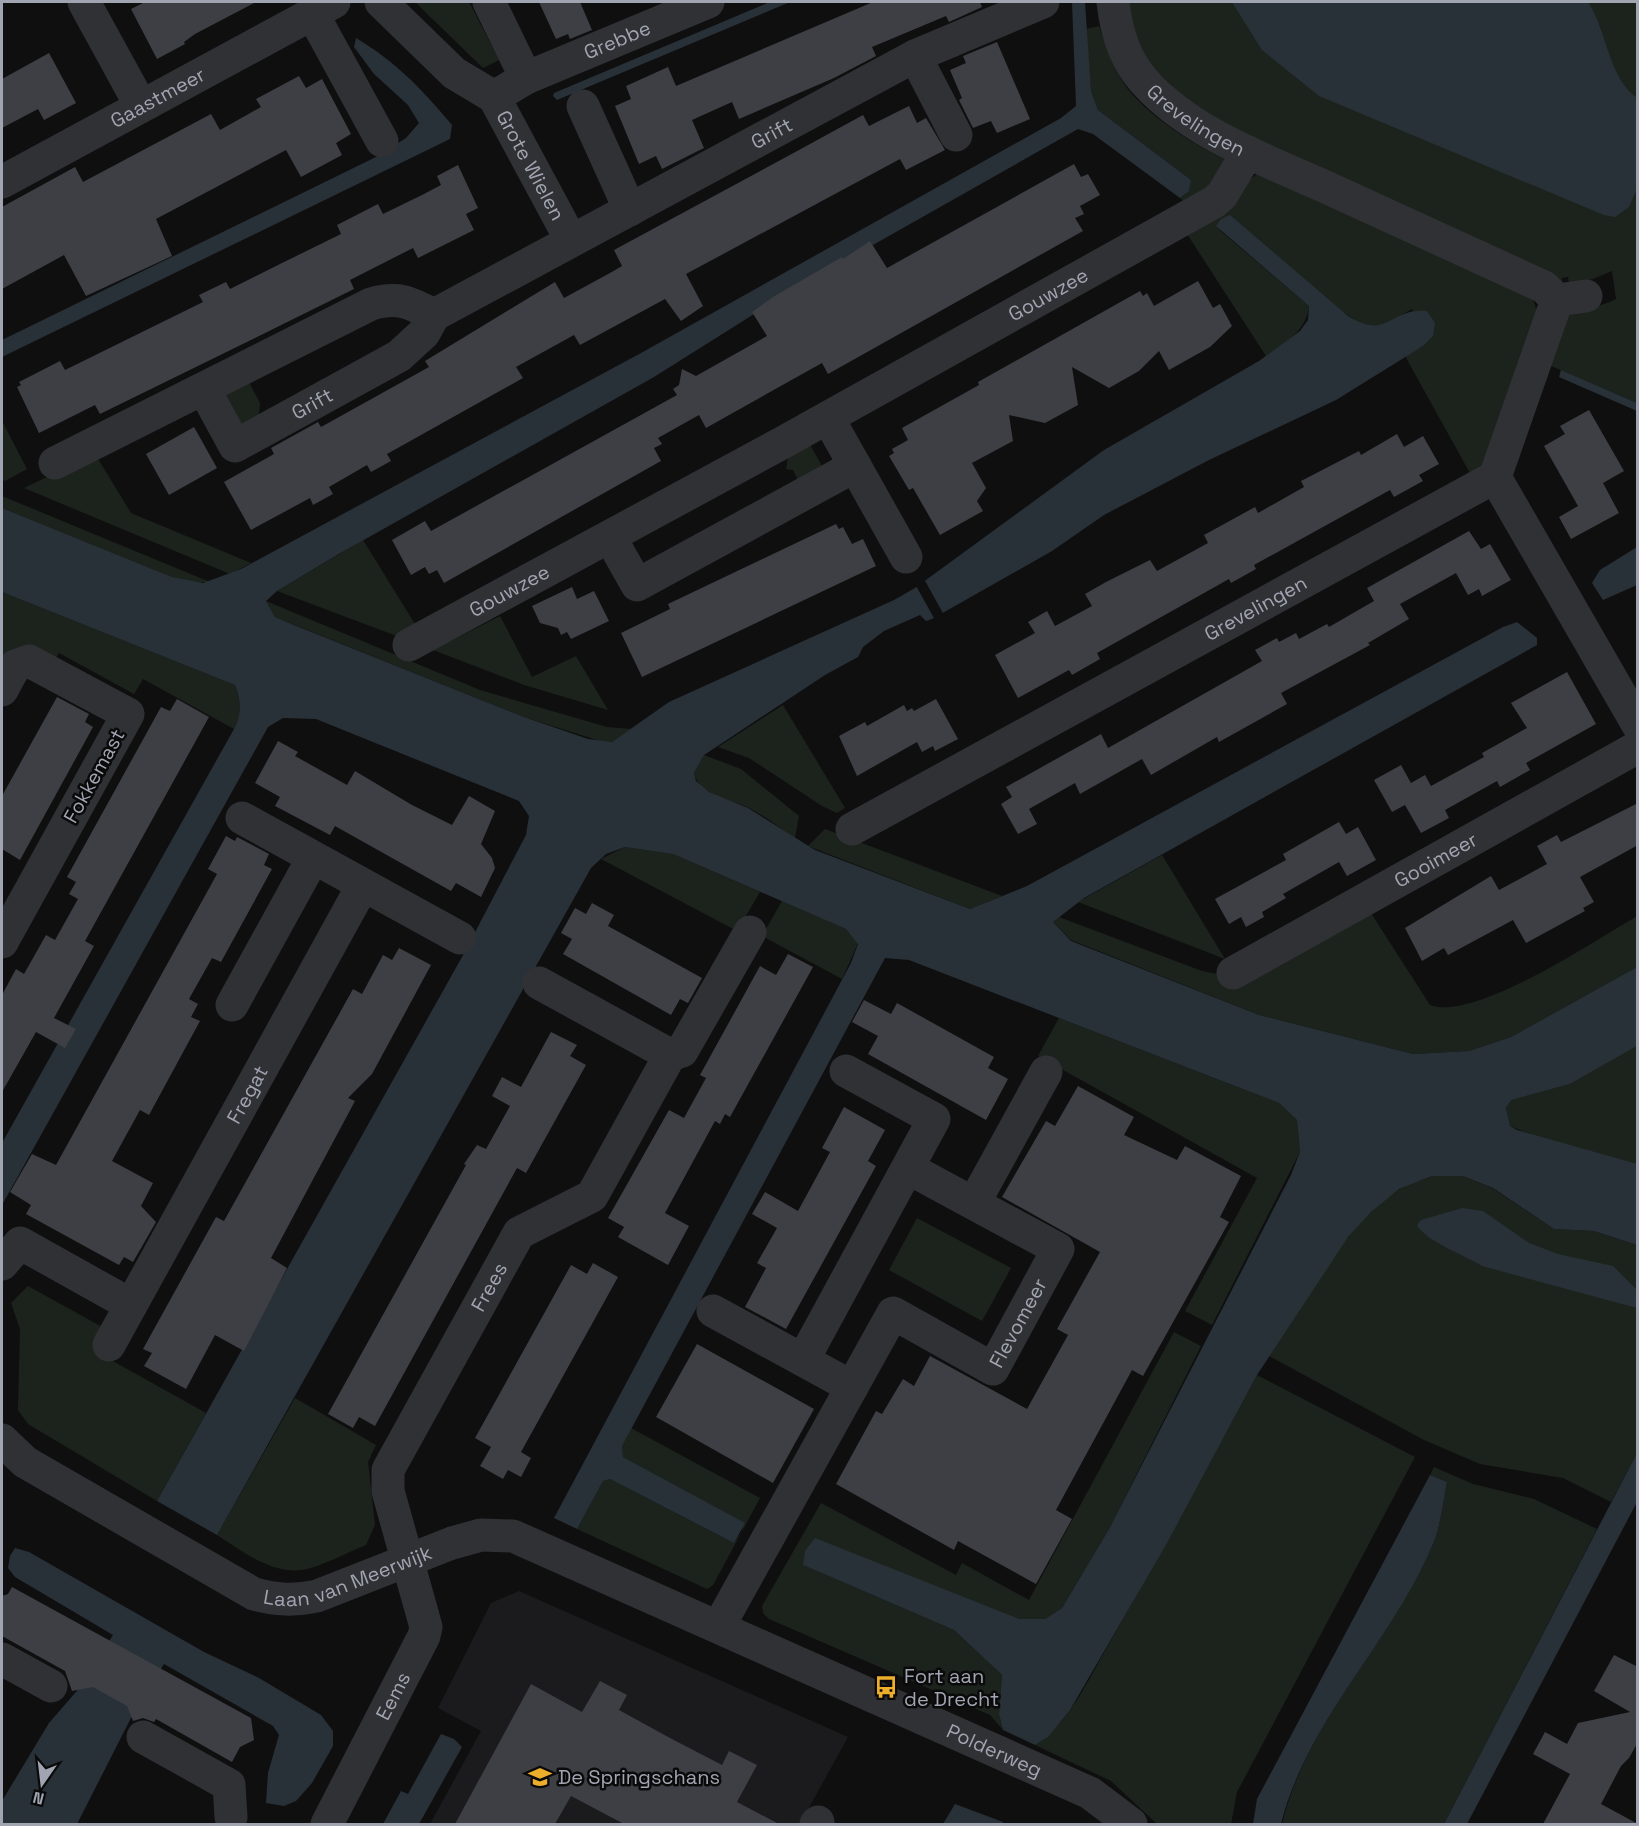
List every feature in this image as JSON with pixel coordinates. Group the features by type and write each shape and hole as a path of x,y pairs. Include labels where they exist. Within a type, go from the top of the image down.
{"street":[{"path":"84,2 141,106"},
{"name":"Grote Wielen","path":"381,2 454,74 494,97 571,240"},
{"path":"489,2 526,78"},
{"name":"Grebbe","path":"494,97 526,78 708,2"},
{"name":"Grift","path":"204,389 235,446 399,356 423,333 434,315 915,56 1043,2"},
{"name":"Grevelingen","path":"852,829 1495,477 1572,298 1248,152 1172,107 1143,80 1127,56 1115,24 1113,2"},
{"name":"Gaastmeer","path":"2,182 323,7 382,141"},
{"path":"915,56 956,135"},
{"path":"583,106 630,210"},
{"name":"Gouwzee","path":"409,645 828,418 1214,202 1222,195 1248,152"},
{"path":"55,463 370,304 390,299 410,303 434,315"},
{"path":"828,418 906,557"},
{"path":"610,537 637,585 855,466"},
{"path":"1495,477 1638,725"},
{"name":"Fokkemast","path":"2,690 15,666 29,661 128,714 2,942"},
{"name":"Gooimeer","path":"1233,972 1638,747"},
{"path":"242,818 460,938"},
{"path":"232,1005 313,858"},
{"name":"Fregat","path":"109,1345 363,885"},
{"name":"Frees","path":"406,1561 388,1491 388,1470 519,1233 592,1196 670,1055 682,1051 750,932"},
{"path":"539,983 670,1055"},
{"path":"803,1360 934,1119 846,1071"},
{"path":"974,1203 1046,1072"},
{"name":"Flevomeer","path":"718,1626 893,1313 993,1369 1058,1249 908,1168"},
{"path":"2,1264 20,1243 131,1305"},
{"path":"713,1311 852,1387"},
{"name":"Laan van Meerwijk","path":"2,1440 25,1462 254,1594 275,1600 297,1600 317,1596 481,1535 513,1536 718,1626"},
{"name":"Eems","path":"327,1824 424,1636 426,1627 406,1561"},
{"name":"Polderweg","path":"718,1626 1090,1793 1131,1824"},
{"path":"2,1659 51,1686"},
{"path":"143,1737 229,1785 234,1822"}],"shaded area":[{"path":"415,2 469,2 499,60 483,68"},
{"path":"770,2 790,2 557,100 553,96 554,93"},
{"path":"1072,2 1085,2 1091,91 1098,110 1191,180 1189,191 1180,198 1093,134 1078,129 781,297 654,377 337,555 277,591 266,601 275,617 294,625 524,717 588,739 612,742 669,702 894,600 915,588 1104,450 1259,361 1300,331 1308,320 1309,306 1216,226 1221,219 1230,215 1348,316 1361,323 1372,325 1381,324 1415,311 1427,311 1435,323 1433,336 1423,346 1336,400 1209,460 1104,515 1052,551 932,619 926,621 920,615 884,631 863,647 858,657 825,675 704,755 694,773 696,781 709,792 748,808 815,850 970,909 1027,886 1503,627 1517,622 1537,638 1537,645 1084,898 1053,922 1071,941 1259,1015 1413,1054 1469,1051 1511,1037 1637,967 1637,1046 1570,1084 1511,1100 1506,1108 1510,1126 1517,1130 1637,1164 1637,1245 1594,1231 1554,1229 1493,1188 1463,1176 1432,1176 1399,1189 1371,1212 1348,1237 1257,1375 1167,1543 1070,1710 1049,1736 1035,1745 1003,1730 999,1714 1002,1675 954,1630 803,1565 805,1551 815,1538 1019,1619 1045,1619 1062,1608 1109,1529 1291,1175 1300,1152 1297,1120 1279,1103 909,960 885,958 622,1446 623,1457 745,1523 734,1543 610,1479 603,1481 577,1529 554,1518 851,963 858,944 846,929 673,854 625,847 606,854 591,868 217,1535 157,1501 462,957 526,835 529,816 519,801 316,719 283,718 268,727 2,1205 2,1143 234,729 240,707 235,685 2,592 2,508 172,577 203,583 241,569 641,353 1061,118 1076,106"},
{"path":"1124,2 1637,2 1637,403 1549,365 1566,316 1616,299 1612,271 1593,279 1569,284 1568,277 1562,278 1562,286 1198,112 1140,54"},
{"path":"1232,2 1588,2 1620,79 1637,98 1637,188 1629,207 1615,217 1604,215 1319,96 1262,50"},
{"path":"1099,26 1116,70 1131,93 1176,131 1226,160 1211,185 1185,202 1180,198 1184,195 1191,180 1098,110 1091,91 1086,29"},
{"path":"356,38 396,66 430,100 452,125 450,139 2,357 2,340 378,156 406,138 419,123 408,105 374,74 354,47"},
{"path":"1259,172 1533,299 1537,312 1485,464 1471,475 1405,356 1423,346 1412,309 1384,325 1364,326 1216,227 1309,306 1304,323 1294,336 1266,356 1187,234"},
{"path":"1561,370 1637,403 1637,411 1559,377"},
{"path":"246,377 260,403 258,425 234,426 223,393"},
{"path":"2,421 27,469 5,481 2,479"},
{"path":"809,443 822,466 799,482 793,470 786,469 789,453"},
{"path":"95,454 131,513 251,563 230,574 24,488"},
{"path":"2,496 210,582 191,582 172,577 2,508"},
{"path":"363,540 418,629 402,638 277,591"},
{"path":"1637,547 1637,585 1603,600 1592,583 1600,570"},
{"path":"2,592 235,685 240,707 234,729 143,679 134,694 59,653 50,667 12,662 2,657"},
{"path":"266,601 480,690 607,727 631,729 612,742 600,741 524,717 275,617"},
{"path":"500,616 532,677 576,656 608,710 524,685 433,650"},
{"path":"783,705 845,808 837,813 822,806 749,758 718,747"},
{"path":"704,755 741,769 799,816 795,838 753,810 702,787 694,773"},
{"path":"825,829 1002,896 970,909 808,846"},
{"path":"625,847 673,854 760,892 737,931 601,859"},
{"path":"1162,855 1225,959 1078,902"},
{"path":"782,901 846,929 858,943 842,979 762,936"},
{"path":"1369,910 1430,1005 1450,1007 1475,1002 1504,991 1535,976 1637,916 1637,967 1511,1037 1469,1051 1413,1054 1259,1015 1071,940 1053,922 1059,917 1202,971 1233,977"},
{"path":"1059,1018 1279,1103 1297,1120 1300,1152 1212,1325 1185,1311 1257,1178 1038,1056"},
{"path":"1637,1046 1637,1177 1510,1126 1506,1108 1510,1100 1570,1084"},
{"path":"1432,1176 1463,1176 1492,1188 1554,1229 1594,1231 1637,1245 1637,1453 1611,1502 1563,1478 1480,1464 1424,1440 1269,1356 1311,1289 1360,1223 1398,1190"},
{"path":"1462,1208 1483,1211 1529,1243 1558,1254 1613,1266 1637,1290 1637,1308 1482,1266 1429,1237 1417,1225 1421,1220"},
{"path":"917,1218 1011,1268 982,1321 889,1270"},
{"path":"28,1286 104,1328 93,1350 206,1413 157,1501 28,1424 18,1410 20,1329 11,1303"},
{"path":"1174,1332 1201,1346 1109,1529 1062,1608 1045,1619 1019,1619 803,1565 954,1630 1002,1675 999,1714 1003,1730 990,1715 769,1619 763,1613 762,1606 821,1503 956,1575 962,1563 1029,1600"},
{"path":"1257,1375 1415,1457 1237,1792 1231,1824 1157,1824 1111,1781 1035,1745 1060,1723 1080,1695"},
{"path":"295,1398 376,1445 368,1462 375,1525 366,1545 316,1566 289,1570 256,1560 217,1535"},
{"path":"631,1428 760,1498 713,1585 707,1589 577,1529 603,1481 610,1479 734,1543 741,1533 744,1523 623,1457 622,1446"},
{"path":"1637,1453 1637,1502 1467,1824 1444,1824"},
{"path":"1434,1467 1473,1484 1534,1499 1597,1529 1444,1824 1282,1824 1294,1786 1310,1750 1395,1614 1436,1537 1447,1482 1430,1475"},
{"path":"1430,1475 1447,1482 1436,1537 1416,1580 1310,1750 1293,1786 1281,1824 1253,1824 1257,1799"},
{"path":"15,1548 29,1552 204,1652 259,1678 321,1715 333,1731 333,1746 312,1783 296,1801 284,1806 266,1803 268,1773 279,1735 273,1726 164,1664 133,1714 77,1824 2,1824 2,1801 49,1723 82,1685 113,1635 15,1577 8,1568 10,1556"},
{"path":"519,1591 848,1737 800,1824 430,1824 481,1731 438,1708 491,1603"},
{"path":"441,1734 454,1739 462,1747 419,1824 383,1824 401,1791 408,1794"},
{"path":"955,1804 1003,1822 1002,1824 943,1824"}],"pier":[{"path":"923,577 944,615 935,620 915,584"}],"building":[{"path":"145,2 256,2 195,34 184,42 185,44 157,59 131,9"},
{"path":"539,2 580,2 592,30 570,39 568,34 556,39"},
{"path":"873,2 980,2 982,7 949,22 946,16 872,47 876,56 834,78 739,119 732,102 692,120 704,148 662,169 656,156 639,164 615,106 631,99 626,86 668,67 676,86"},
{"path":"997,42 1030,119 997,133 991,121 973,128 959,100 962,98 950,70 966,63 963,56"},
{"path":"49,53 76,103 44,120 38,109 2,128 2,79"},
{"path":"299,76 306,88 322,79 351,134 336,143 342,155 301,177 286,150 156,219 172,256 86,296 64,255 2,289 2,207 75,167 83,182 211,114 220,130 261,107 256,99"},
{"path":"909,106 917,123 926,118 945,150 906,170 900,159 686,274 703,306 681,321 665,299 580,345 574,335 516,367 523,378 387,454 391,461 371,472 367,465 329,487 333,494 313,505 310,498 251,530 224,482 274,454 271,448 318,422 321,427 429,367 425,361 555,282 564,298 610,273 622,266 614,250 863,115 869,126"},
{"path":"1074,164 1081,177 1088,174 1100,195 1080,206 1084,214 1075,218 1083,231 828,374 822,363 706,428 699,415 658,438 662,444 654,448 661,461 444,583 437,570 429,574 425,567 411,575 392,540 425,521 431,531 677,395 673,389 679,385 682,369 696,376 767,336 752,312 773,297 842,257 843,259 870,241 887,268"},
{"path":"458,165 478,208 466,214 474,230 418,258 413,248 350,280 354,289 253,339 100,414 95,405 39,433 17,387 21,385 19,382 60,361 65,370 203,302 199,295 226,282 230,289 341,234 337,225 378,204 383,214 422,195 441,185 437,176"},
{"path":"1198,281 1213,308 1220,304 1232,326 1210,347 1169,370 1159,351 1139,371 1109,388 1072,367 1078,405 1045,423 1009,415 1013,441 972,463 986,488 977,501 983,511 940,535 913,488 909,490 889,456 894,453 892,449 908,440 902,428 979,385 978,382 1140,291 1143,296 1147,293 1154,306"},
{"path":"1589,410 1624,471 1603,483 1619,513 1571,539 1559,517 1578,506 1544,446 1565,434 1560,426"},
{"path":"194,427 217,468 169,495 146,454"},
{"path":"1397,434 1404,447 1423,436 1439,464 1419,475 1423,481 1394,497 1390,490 1254,565 1256,569 1231,583 1229,579 1097,653 1100,659 1072,675 1069,670 1018,698 995,655 1035,633 1028,622 1047,611 1055,626 1092,606 1085,594 1106,582 1150,560 1157,571 1208,543 1204,535 1255,507 1258,513 1304,487 1301,481 1359,451 1361,455"},
{"path":"836,524 839,529 843,527 852,544 863,539 876,566 642,677 621,633 670,609 668,604"},
{"path":"1469,531 1481,549 1490,544 1511,580 1482,596 1479,589 1468,595 1456,573 1400,604 1409,619 1368,643 1370,645 1281,693 1287,704 1219,742 1217,737 1151,775 1142,759 1080,794 1075,783 1029,809 1037,824 1018,834 1001,804 1012,797 1006,787 1101,734 1108,748 1262,661 1255,650 1277,638 1279,642 1296,633 1299,639 1327,624 1329,627 1374,601 1367,588"},
{"path":"572,587 577,599 594,591 609,621 571,639 567,632 561,635 558,628 540,623 532,606"},
{"path":"1567,672 1596,724 1526,763 1530,770 1500,787 1497,781 1445,810 1449,818 1421,833 1405,805 1392,812 1374,780 1401,765 1411,783 1425,775 1431,786 1484,757 1482,753 1527,728 1511,703"},
{"path":"57,697 89,714 85,722 93,727 20,860 2,849 2,796"},
{"path":"177,699 209,717 85,941 94,946 54,1018 76,1029 65,1048 36,1032 2,1092 2,995 16,969 24,974 46,935 55,940 78,899 69,894 76,882 67,877 161,707 170,711"},
{"path":"936,699 958,739 935,751 933,746 922,752 917,742 857,776 839,736 865,722 867,726 904,705 907,711 912,708 914,711"},
{"path":"278,741 298,752 295,756 347,785 355,771 412,805 452,825 469,796 495,811 481,844 492,858 495,868 481,897 456,883 451,891 335,826 330,835 275,806 280,797 255,783"},
{"path":"1638,803 1638,845 1580,877 1594,902 1583,908 1585,911 1526,943 1513,920 1448,955 1444,948 1422,961 1405,928 1491,876 1499,890 1547,864 1537,846 1557,835 1561,842"},
{"path":"1339,822 1346,834 1358,827 1376,860 1347,876 1339,862 1283,894 1286,898 1262,912 1264,917 1246,927 1241,917 1229,924 1215,899 1286,860 1283,854"},
{"path":"226,836 235,841 237,837 269,854 264,865 272,869 221,962 212,958 189,999 198,1004 191,1017 200,1021 149,1115 140,1110 112,1161 153,1183 141,1206 156,1222 133,1262 124,1257 119,1265 26,1214 31,1205 10,1192 32,1154 56,1165 217,874 208,869"},
{"path":"592,903 614,915 608,926 702,978 688,1003 680,999 671,1015 563,954 572,939 561,933 575,908 586,914"},
{"path":"399,948 431,965 372,1074 348,1098 355,1101 271,1258 287,1268 244,1351 215,1335 186,1389 144,1366 152,1353 143,1349 216,1217 224,1221 353,989 362,994 383,955 392,960"},
{"path":"788,954 813,967 730,1117 725,1114 720,1124 715,1121 665,1213 689,1226 668,1265 618,1237 624,1227 608,1218 669,1110 684,1118 706,1078 700,1075 760,966 776,975"},
{"path":"864,1000 891,1014 897,1003 994,1057 988,1068 1008,1079 986,1120 868,1054 878,1036 852,1022"},
{"path":"551,1032 577,1045 570,1056 586,1065 526,1173 517,1168 375,1426 359,1417 353,1428 328,1414 466,1165 464,1164 477,1145 486,1149 510,1106 492,1096 502,1077 521,1087"},
{"path":"1078,1086 1134,1117 1124,1135 1177,1160 1185,1146 1241,1176 1220,1217 1229,1222 1143,1376 1132,1370 1056,1510 1072,1519 1036,1584 958,1541 954,1550 836,1484 876,1411 882,1414 903,1379 914,1386 930,1356 1027,1409 1068,1335 1057,1329 1100,1252 1002,1197 1046,1121 1055,1126"},
{"path":"844,1107 885,1130 868,1161 876,1166 786,1329 745,1307 766,1268 757,1263 777,1228 752,1214 765,1192 798,1211 830,1152 822,1148"},
{"path":"593,1263 618,1277 521,1452 531,1458 521,1477 508,1470 503,1479 480,1466 491,1447 475,1438 571,1265 587,1274"},
{"path":"697,1344 814,1409 773,1483 656,1417"},
{"path":"12,1587 251,1718 254,1740 240,1747 232,1762 156,1719 154,1722 143,1718 133,1721 127,1706 93,1687 72,1691 65,1671 2,1636 2,1596 8,1594"},
{"path":"1614,1655 1638,1667 1638,1742 1629,1758 1621,1766 1601,1804 1638,1824 1543,1824 1570,1774 1533,1754 1545,1732 1567,1744 1578,1723 1630,1712 1594,1691"},
{"path":"600,1681 627,1695 619,1710 670,1738 722,1765 729,1751 757,1765 737,1802 779,1824 624,1824 571,1796 555,1824 455,1824 531,1684 582,1712"}],"place":[{"name":"Fort aan de Drecht","path":"886,1687"},
{"name":"De Springschans","path":"540,1777"}]}
